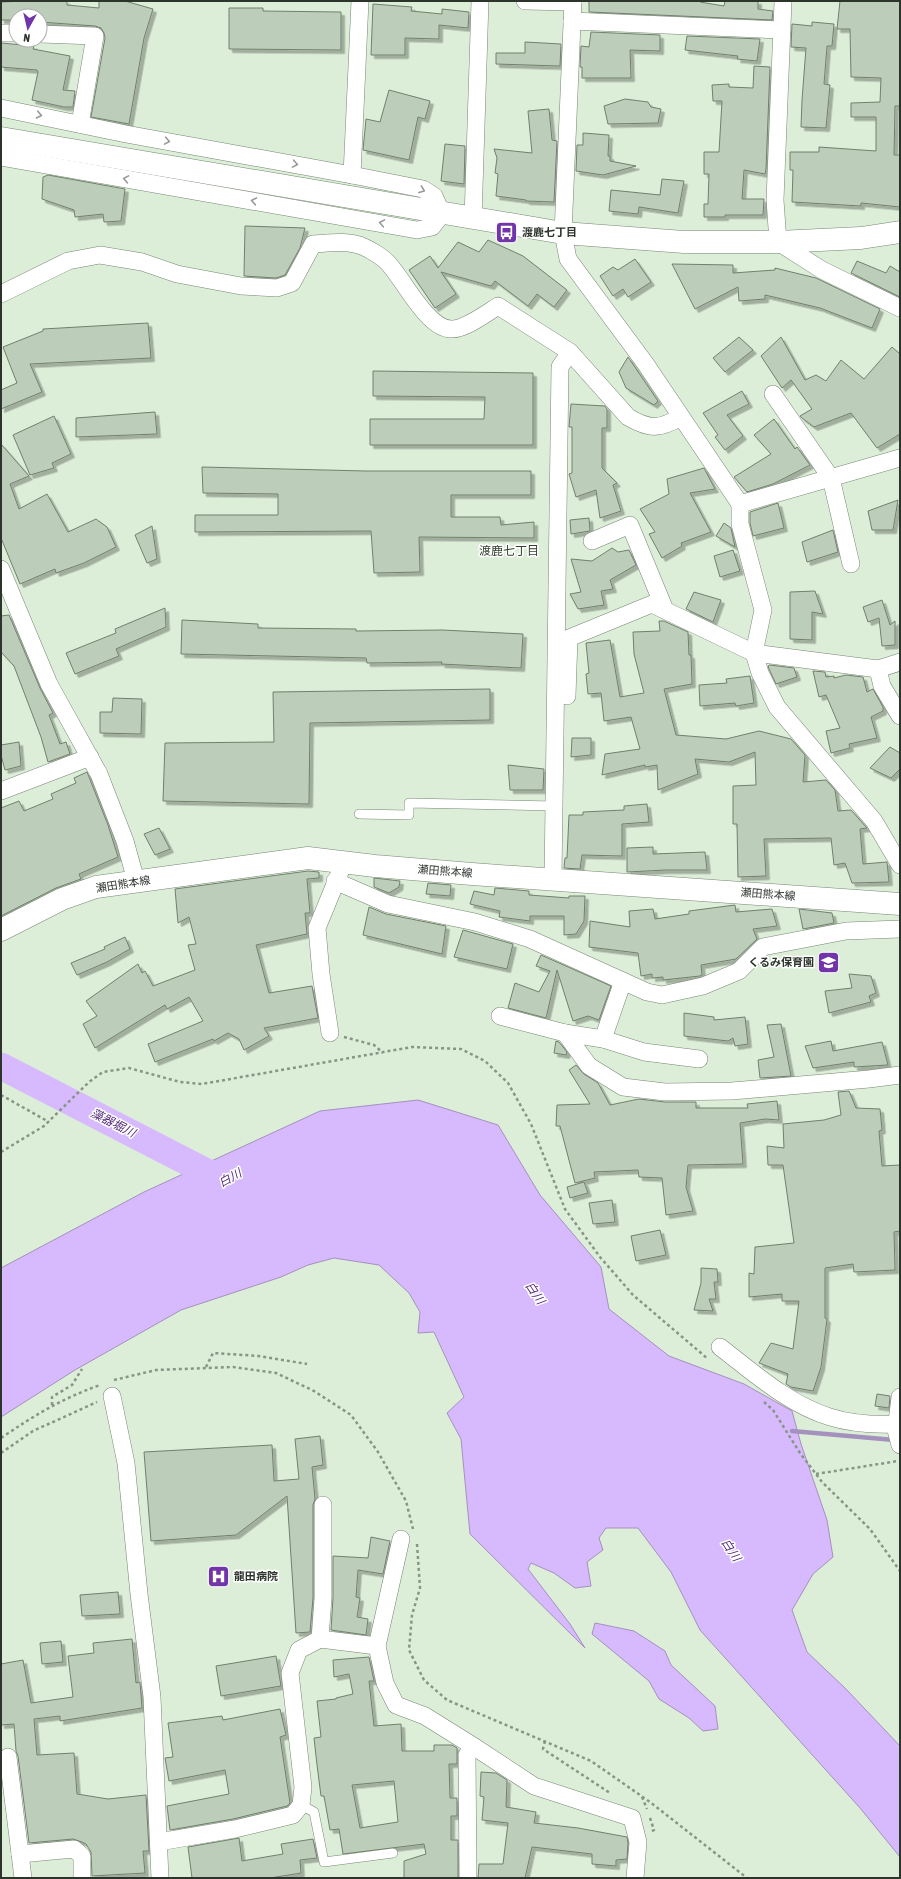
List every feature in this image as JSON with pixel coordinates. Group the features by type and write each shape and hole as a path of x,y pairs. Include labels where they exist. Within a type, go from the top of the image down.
{"main road":[{"path":"1,138 563,234 684,242 778,242 861,238 900,232"},
{"name":"瀬田熊本線","path":"1,930 62,899 96,887 308,858 345,863 900,904"}],"street":[{"path":"352,175 360,1"},
{"path":"473,219 480,1"},
{"path":"525,1 573,2 563,234 568,259 646,363 740,504 740,524 763,610 754,654 760,672 777,707 874,821 900,864"},
{"path":"783,1 775,200 778,242 822,270 900,308"},
{"path":"572,21 782,30"},
{"path":"48,34 95,36 80,124"},
{"path":"1,108 423,189 434,196 442,214 432,227 417,230 1,157"},
{"path":"1,294 68,261 100,254 142,262 177,274 241,286 277,288 292,283 313,244 347,242 364,247 387,262 427,316 438,324 451,330 462,327 498,306 570,352 628,418 640,424 653,427 666,426 681,417"},
{"path":"553,879 560,367 570,352"},
{"path":"773,394 831,478 851,564"},
{"path":"740,504 900,458"},
{"path":"592,541 630,525 665,610"},
{"path":"1,568 49,684 99,774 123,834 136,881"},
{"path":"556,712 567,711 569,638 652,604 754,654 878,669 900,662"},
{"path":"878,669 882,686 900,716"},
{"path":"1,791 90,757"},
{"path":"330,1033 321,974 317,928 335,881 345,863"},
{"path":"335,881 388,904 475,922 530,939 647,992 662,995 703,986 739,971 763,947 846,931 900,930"},
{"path":"603,1039 623,980"},
{"path":"500,1016 564,1033 603,1039 644,1052 699,1059"},
{"path":"564,1033 589,1066 623,1086 665,1092 732,1091 900,1075"},
{"path":"714,1353 809,1410 831,1418 870,1425 898,1433 900,1397"},
{"path":"112,1396 126,1463 139,1594 152,1696 160,1878"},
{"path":"320,1639 323,1505"},
{"path":"401,1539 377,1646 385,1683 396,1705 425,1716 534,1786 632,1818 638,1842 635,1878"},
{"path":"159,1842 234,1829 293,1815 301,1805 302,1787 290,1673 298,1650 320,1639 377,1646"},
{"path":"468,1878 467,1755 473,1746"},
{"path":"8,1757 23,1878"},
{"path":"20,1854 74,1849 82,1856 82,1878"}],"lane":[{"path":"359,814 409,815 409,803 554,806"},
{"path":"301,1805 314,1812 324,1862 393,1853"}],"path":[{"path":"330,1033 374,1045 383,1053"},
{"path":"1,1152 49,1122 89,1082 103,1072 129,1068 180,1082 202,1084 412,1047 461,1049 485,1061 508,1083 530,1124 564,1209 595,1251 633,1295 714,1353"},
{"path":"1,1095 49,1122"},
{"path":"205,1367 213,1353 259,1356 307,1364"},
{"path":"52,1405 52,1397 72,1384 82,1369"},
{"path":"1,1453 33,1431 112,1396"},
{"path":"762,1401 773,1410 800,1453 822,1482 870,1529 900,1571"},
{"path":"816,1474 900,1460"},
{"path":"545,1741 543,1749 614,1796"}],"water":[{"name":"白川","path":"418,1100 498,1125 540,1195 601,1267 609,1309 669,1356 744,1384 792,1411 801,1444 827,1520 833,1557 813,1574 792,1610 807,1652 846,1689 900,1746 900,1857 860,1808 700,1630 671,1572 638,1528 606,1528 599,1538 603,1550 587,1562 591,1586 575,1588 554,1573 531,1563 528,1569 570,1624 585,1648 470,1534 461,1439 447,1413 464,1397 434,1332 418,1333 420,1312 409,1293 379,1265 334,1258 308,1265 281,1277 181,1310 75,1370 1,1417 1,1268 144,1192 320,1111"},
{"path":"595,1623 634,1631 665,1651 671,1665 715,1706 718,1729 703,1731 689,1718 659,1699 649,1681 592,1634"}],"building":[{"path":"67,1 67,5 99,8 99,1 125,1 153,9 144,38 129,124 91,117 105,38 101,28 95,26 48,23 48,8 8,8 8,20 1,20 1,2"},
{"path":"589,1 700,1 724,6 725,1 758,1 758,9 773,11 772,20 589,12"},
{"path":"840,1 900,1 900,106 895,106 894,155 900,155 900,207 861,203 861,206 792,202 793,170 790,170 790,152 819,152 819,147 876,151 876,117 851,117 851,103 880,102 881,78 851,77 850,29 837,29"},
{"path":"373,4 412,7 411,11 442,14 442,9 469,12 468,28 439,25 439,39 405,38 405,55 371,55"},
{"path":"229,8 263,8 263,11 341,12 341,50 229,49"},
{"path":"812,22 834,24 832,46 827,46 824,84 830,85 826,128 801,127 806,48 791,47 792,24 812,26"},
{"path":"591,32 660,35 660,51 630,50 631,78 582,78 582,67 580,67 581,46 589,47"},
{"path":"687,36 760,39 757,61 737,59 738,56 685,50"},
{"path":"525,42 561,44 560,66 496,64 496,53 525,53"},
{"path":"1,43 8,44 8,48 33,48 70,56 63,90 75,91 73,107 64,107 32,100 38,72 37,70 1,67"},
{"path":"754,66 770,67 766,169 765,174 744,170 742,199 764,199 763,215 725,215 725,217 704,217 704,204 708,204 709,174 704,174 704,152 719,152 722,101 713,101 712,85 729,84 729,87 753,88"},
{"path":"389,90 430,101 425,119 418,117 409,160 363,150 366,119 380,122"},
{"path":"625,99 648,102 651,107 661,109 658,123 608,124 604,106"},
{"path":"549,109 552,140 557,141 554,202 526,201 496,196 498,174 495,173 497,158 494,149 532,153 528,111"},
{"path":"583,133 609,135 608,156 610,156 610,161 636,166 603,175 576,171 577,145 583,145"},
{"path":"445,144 465,146 464,184 441,181"},
{"path":"48,175 125,189 121,221 104,222 103,214 75,217 74,210 42,199 43,177"},
{"path":"662,179 684,181 678,213 639,207 638,214 609,211 611,190 660,195"},
{"path":"245,226 305,228 300,248 285,275 276,278 244,276"},
{"path":"488,240 523,256 567,290 554,307 537,294 528,306 495,281 491,286 441,272 456,294 435,308 409,270 430,256 438,268 458,242 479,252"},
{"path":"635,259 651,282 628,297 623,289 613,296 600,276 613,267 618,270"},
{"path":"857,261 886,273 890,266 900,272 900,297 851,273"},
{"path":"672,264 733,265 733,273 775,270 775,268 816,278 880,309 872,328 820,308 765,295 765,299 739,301 738,287 695,309"},
{"path":"148,323 151,358 30,364 42,392 1,409 1,390 17,383 3,347 43,331 43,329"},
{"path":"739,337 753,350 725,372 713,358"},
{"path":"781,337 805,380 816,375 826,381 841,360 864,379 892,347 900,354 900,434 877,448 851,413 814,427 802,418 800,416 812,409 791,380 782,388 761,356"},
{"path":"628,357 658,401 654,405 626,388 619,372"},
{"path":"373,371 533,373 533,445 370,445 370,419 484,419 485,397 373,396"},
{"path":"742,391 749,404 727,415 743,436 725,450 715,437 718,435 703,413"},
{"path":"571,404 605,406 607,409 607,428 602,428 602,468 617,483 613,485 621,511 600,518 596,490 576,497 569,474 572,473 572,427 569,427"},
{"path":"155,412 157,434 76,437 76,418"},
{"path":"54,416 71,454 52,463 54,468 30,475 13,435"},
{"path":"774,419 795,449 797,447 810,465 773,484 747,492 734,477 771,454 754,435"},
{"path":"1,444 29,476 10,484 19,509 47,494 68,532 96,519 107,527 116,547 84,563 56,573 55,569 20,584 1,538"},
{"path":"202,467 366,471 531,471 531,495 451,495 451,517 500,517 501,525 534,522 534,538 419,537 420,572 374,573 371,531 195,532 195,515 278,515 278,494 203,493"},
{"path":"704,468 715,489 690,493 711,532 681,543 682,546 662,558 649,534 655,532 640,509 669,494 667,479"},
{"path":"898,500 893,530 872,530 868,511"},
{"path":"778,503 784,528 753,536 750,523 750,512"},
{"path":"589,518 590,531 571,534 570,520"},
{"path":"724,523 731,528 735,547 716,536"},
{"path":"152,526 157,559 147,563 135,535"},
{"path":"833,530 838,552 807,562 802,542"},
{"path":"612,548 618,552 629,550 636,565 610,580 613,589 601,591 604,605 578,609 570,594 581,592 571,559 592,561"},
{"path":"733,550 740,571 720,577 714,556"},
{"path":"815,591 823,614 812,612 812,640 790,639 790,592"},
{"path":"694,592 721,600 713,622 686,609"},
{"path":"882,600 890,625 895,621 895,645 882,646 879,618 868,622 863,607"},
{"path":"165,608 166,627 116,649 119,656 75,674 66,653 116,633 115,629"},
{"path":"9,615 40,688 53,713 49,715 60,744 66,742 70,754 48,762 41,737 14,666 1,652 1,616"},
{"path":"182,620 258,624 258,628 356,629 356,631 442,630 523,634 521,668 441,664 442,662 367,663 366,658 181,654"},
{"path":"659,621 664,621 688,632 689,655 691,655 692,684 664,689 676,735 726,739 759,731 791,739 805,755 803,782 826,780 835,790 838,811 851,810 867,828 860,829 863,864 887,862 889,882 852,883 845,863 834,865 831,838 764,839 766,876 738,877 737,824 733,824 733,786 756,785 755,752 729,762 695,759 698,774 658,790 657,765 645,767 645,765 602,775 605,754 640,749 631,717 604,721 601,693 588,694 586,674 589,673 586,643 610,640 620,697 644,693 634,654 633,632 660,631"},
{"path":"768,666 794,668 797,677 776,684"},
{"path":"813,671 825,672 826,677 834,676 834,678 846,675 863,677 867,692 873,689 883,707 883,711 871,717 877,738 849,744 850,748 831,753 826,731 840,728 826,695 819,697"},
{"path":"750,676 754,703 736,706 735,703 700,706 699,685 727,683 726,679"},
{"path":"490,689 490,720 310,723 309,804 163,801 165,743 274,742 273,692"},
{"path":"113,698 142,699 141,734 100,733 100,712 112,712"},
{"path":"572,738 591,738 591,755 571,757"},
{"path":"19,742 21,766 5,770 1,755 1,745"},
{"path":"890,747 900,753 900,769 891,778 870,768"},
{"path":"508,765 544,769 543,790 510,790"},
{"path":"87,772 108,825 118,857 79,874 81,879 56,888 1,916 1,808 19,801 24,811 53,799 51,794 76,783 74,778"},
{"path":"647,804 649,822 622,824 622,856 582,855 580,869 564,868 565,858 567,858 569,815 583,815 583,812 624,810 624,806"},
{"path":"159,828 170,849 155,855 144,834"},
{"path":"653,847 653,854 705,852 707,870 627,872 627,848"},
{"path":"308,871 319,872 319,878 307,879 310,913 305,913 307,934 256,945 269,993 312,986 318,1018 264,1028 269,1036 244,1050 239,1039 228,1033 214,1041 213,1039 155,1062 148,1044 203,1021 189,997 167,1009 165,1005 95,1048 83,1024 97,1016 86,1001 138,964 142,973 145,971 153,986 195,970 188,945 196,944 189,917 178,923 175,889"},
{"path":"374,878 400,881 399,887 389,893 374,887"},
{"path":"428,883 451,885 450,896 426,894"},
{"path":"495,888 529,891 529,895 569,898 569,896 585,896 584,921 576,934 564,935 564,916 530,916 530,921 499,917 500,911 470,904 474,891 494,895"},
{"path":"735,905 736,912 772,909 777,926 753,929 757,939 736,959 701,965 702,975 700,976 663,980 663,977 652,978 652,974 641,976 638,953 589,947 590,921 630,927 629,911 653,909 655,919 689,914 689,911"},
{"path":"369,907 386,914 446,926 442,954 363,935"},
{"path":"799,909 832,913 834,923 803,929"},
{"path":"463,930 513,944 507,969 454,957"},
{"path":"125,937 130,949 107,962 77,975 71,963 105,949 104,947"},
{"path":"541,955 611,986 599,1020 588,1016 573,1021 557,970 546,1018 508,1008 515,983 539,992 550,971 536,966"},
{"path":"849,974 871,976 876,993 869,996 871,1002 829,1013 825,991 852,988"},
{"path":"684,1013 714,1017 714,1020 745,1017 748,1044 735,1046 733,1038 728,1041 684,1036"},
{"path":"781,1024 791,1076 760,1078 758,1060 774,1057 767,1025"},
{"path":"556,1041 559,1042 567,1052 566,1055 554,1053"},
{"path":"831,1041 833,1051 882,1042 888,1065 854,1067 854,1062 813,1068 805,1046"},
{"path":"576,1065 584,1074 598,1083 610,1105 639,1099 665,1102 696,1102 696,1108 748,1108 747,1104 777,1101 779,1120 765,1119 740,1123 743,1164 688,1165 686,1187 693,1211 666,1215 662,1178 639,1177 638,1170 594,1172 595,1178 575,1183 560,1126 556,1126 557,1105 590,1104 569,1070"},
{"path":"849,1091 856,1108 880,1109 882,1130 879,1131 882,1166 900,1165 900,1231 894,1232 895,1270 854,1272 853,1264 825,1268 825,1318 827,1319 821,1367 813,1391 791,1387 786,1384 788,1374 759,1363 771,1343 793,1349 799,1301 782,1301 782,1294 749,1297 749,1273 754,1274 755,1247 794,1243 783,1165 768,1165 767,1146 784,1148 783,1124 824,1120 841,1115 838,1092"},
{"path":"584,1182 588,1193 570,1198 567,1187"},
{"path":"612,1200 615,1222 593,1224 589,1203"},
{"path":"660,1230 666,1255 636,1261 631,1236"},
{"path":"701,1268 717,1269 718,1282 714,1282 716,1299 709,1299 713,1311 694,1310 701,1283"},
{"path":"877,1394 890,1396 889,1408 875,1406"},
{"path":"320,1436 323,1465 312,1467 315,1499 313,1505 313,1598 310,1632 296,1633 287,1496 236,1535 151,1541 144,1452 272,1445 274,1481 299,1479 295,1439"},
{"path":"371,1537 390,1541 383,1574 358,1570 356,1597 360,1598 357,1617 368,1619 366,1635 331,1630 333,1556 368,1558"},
{"path":"118,1592 120,1614 82,1616 80,1595"},
{"path":"132,1639 136,1683 140,1682 142,1708 60,1721 60,1716 34,1719 37,1755 74,1753 77,1794 108,1799 146,1795 149,1851 143,1851 145,1873 92,1876 91,1852 86,1844 73,1839 29,1843 18,1756 16,1751 14,1724 1,1725 1,1664 23,1660 31,1703 73,1697 68,1656 94,1653 93,1643"},
{"path":"61,1641 63,1662 42,1664 40,1643"},
{"path":"276,1656 281,1686 221,1696 216,1666"},
{"path":"369,1657 374,1681 369,1681 374,1726 401,1724 402,1751 434,1751 434,1745 452,1745 457,1748 457,1764 449,1764 450,1798 457,1798 457,1816 451,1816 451,1840 458,1840 458,1878 404,1878 404,1861 426,1854 424,1844 343,1854 339,1829 330,1830 324,1796 321,1796 314,1738 321,1737 317,1701 336,1699 353,1694 349,1674 334,1677 333,1660","holes":["394,1781 398,1822 360,1828 352,1785"]},
{"path":"280,1709 286,1735 280,1737 290,1803 287,1806 233,1819 170,1830 167,1806 229,1794 225,1770 169,1781 165,1758 173,1757 168,1723 222,1716 223,1720"},
{"path":"481,1772 496,1773 507,1780 506,1807 536,1812 534,1823 578,1828 627,1837 627,1859 616,1860 616,1866 592,1864 592,1854 532,1847 525,1878 478,1878 479,1864 503,1864 508,1823 482,1820 484,1797 480,1796"},
{"path":"239,1838 242,1861 283,1854 281,1844 313,1839 317,1858 300,1860 301,1873 270,1878 192,1878 188,1847"}],"waterway":[{"name":"藻器堀川","path":"1,1066 224,1181"},
{"path":"792,1431 894,1440"}],"place":[{"name":"渡鹿七丁目","path":"507,232"},
{"name":"くるみ保育園","path":"829,962"},
{"name":"龍田病院","path":"219,1576"}],"district":[{"name":"渡鹿七丁目","path":"509,551"}]}
